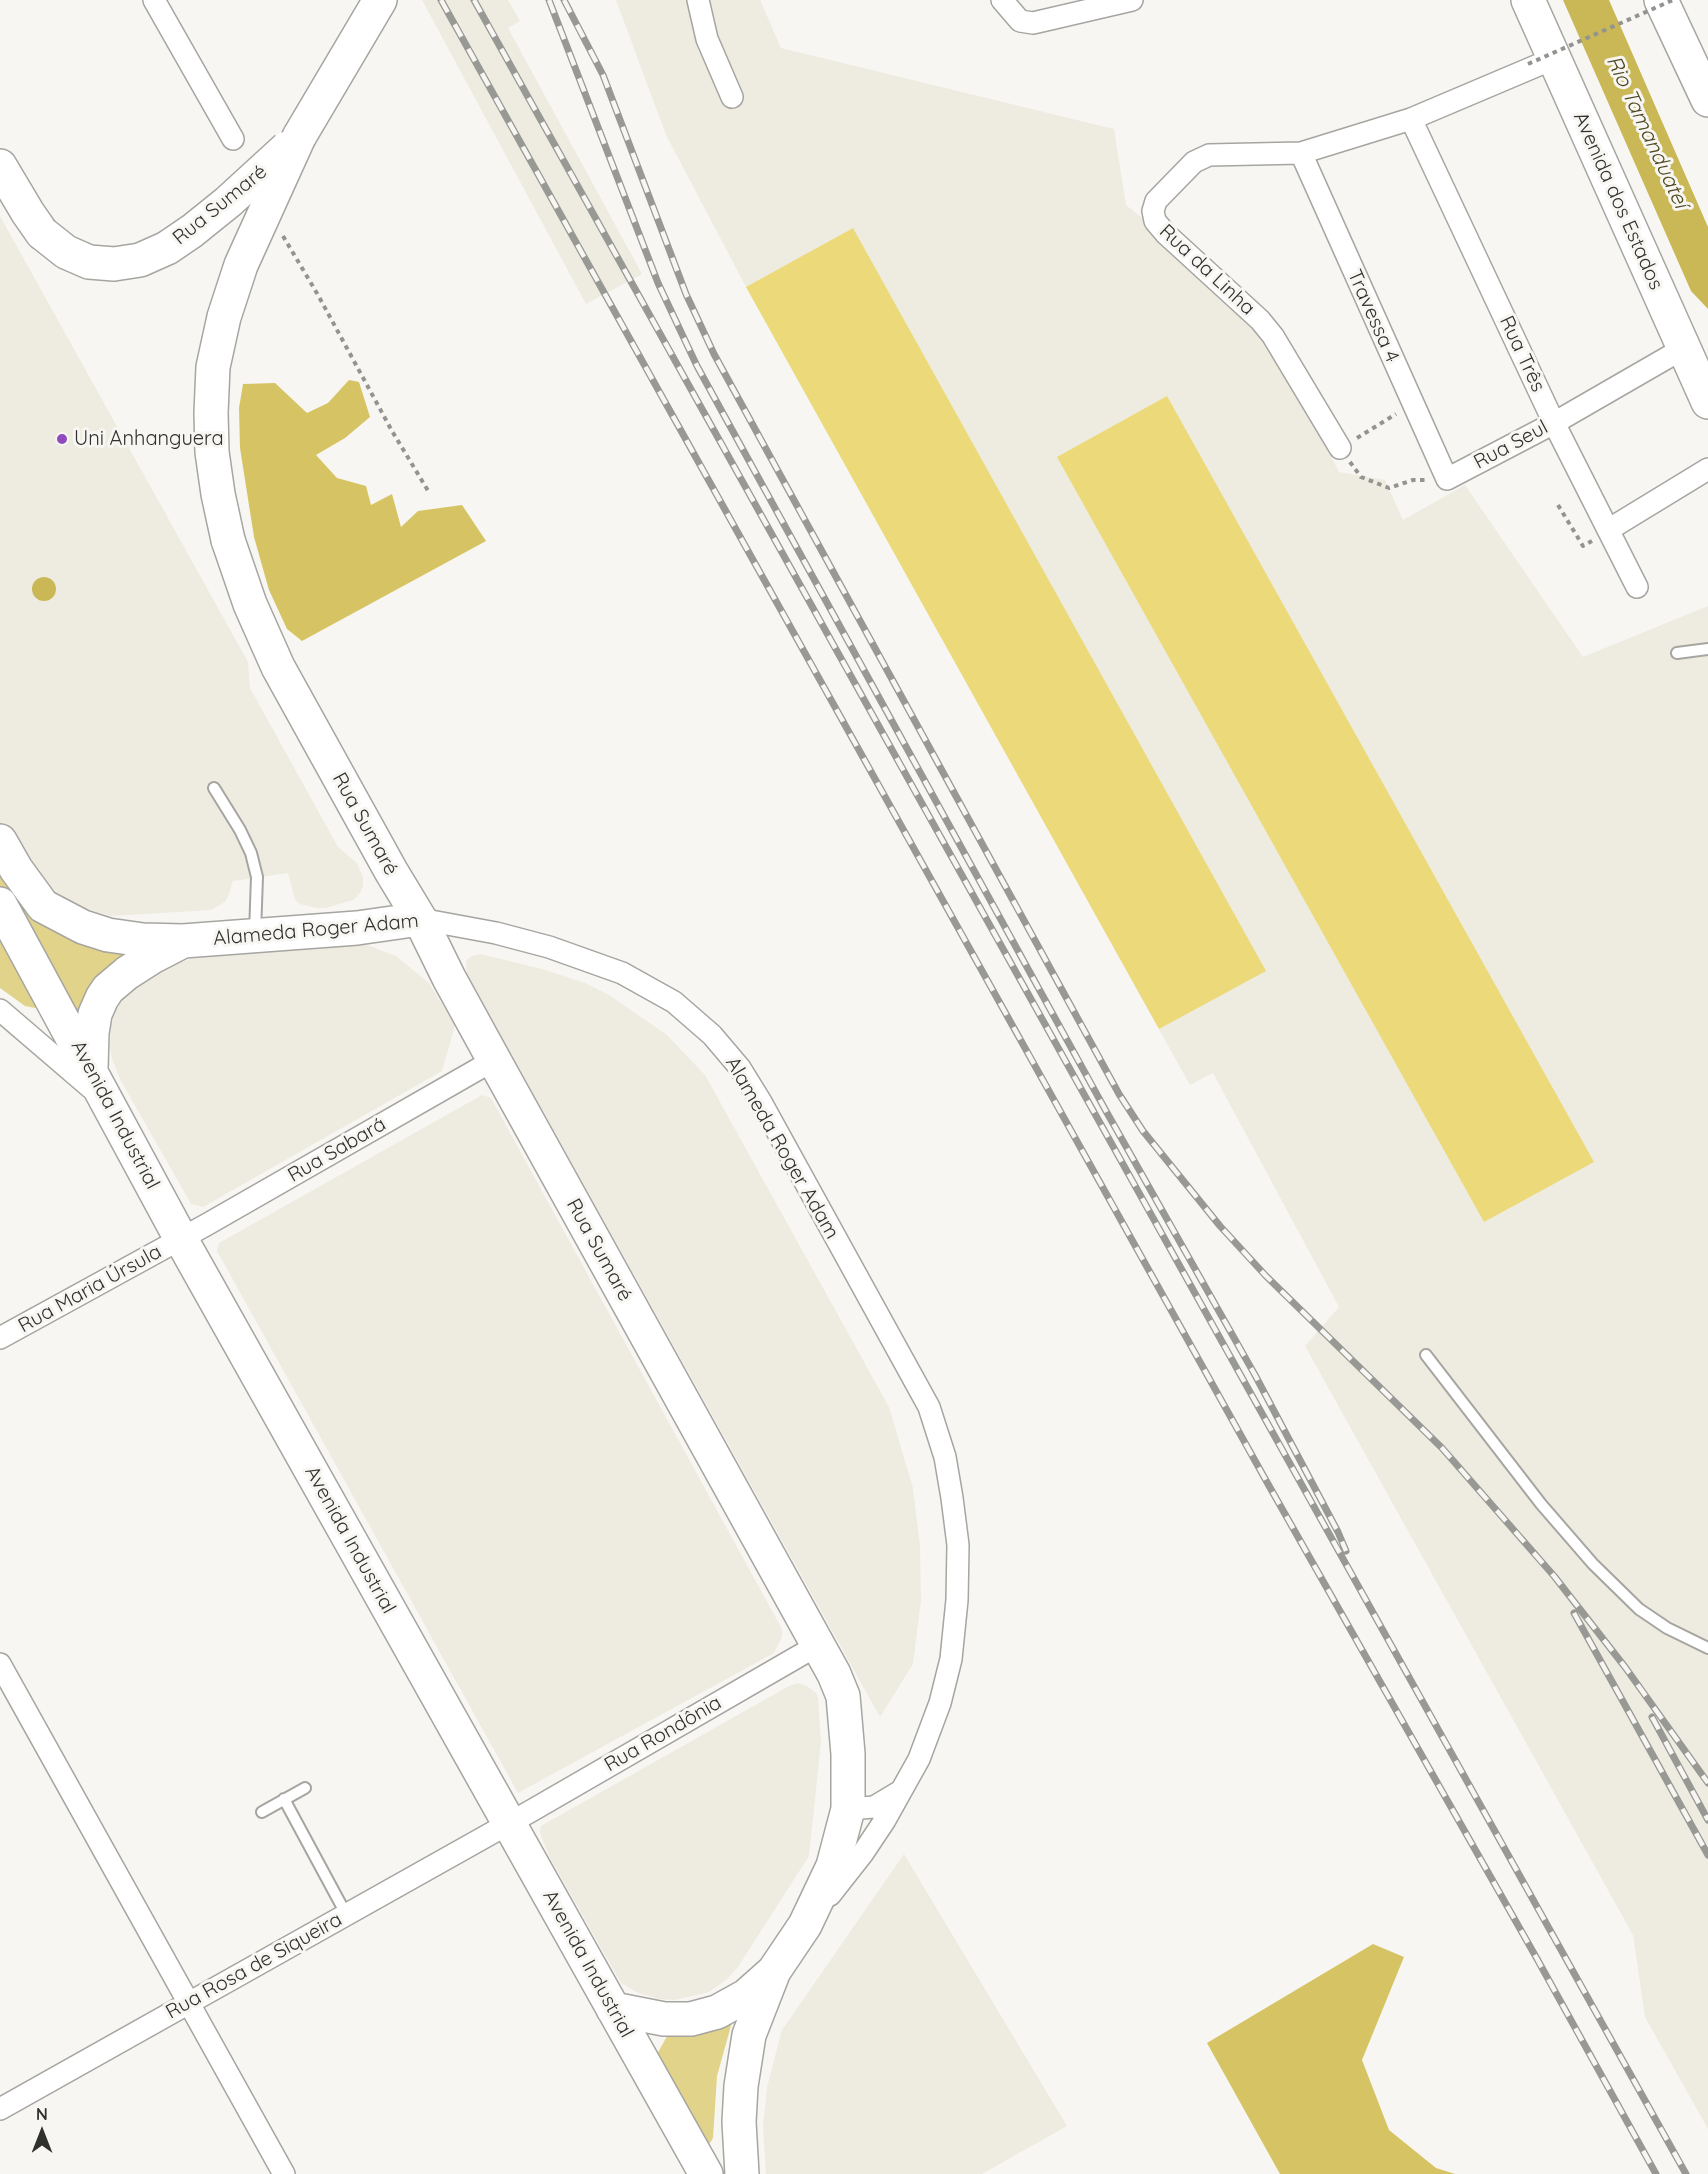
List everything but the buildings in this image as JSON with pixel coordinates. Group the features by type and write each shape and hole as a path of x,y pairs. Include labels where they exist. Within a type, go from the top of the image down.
{"main road":[{"path":"299,137 380,0"},
{"name":"Avenida dos Estados","path":"1528,0 1541,61 1684,348 1708,402"},
{"path":"1661,0 1708,100"},
{"name":"Rua Sumaré","path":"0,166 42,233 66,252 89,262 128,263 153,255 180,240 208,219 299,137"},
{"name":"Rua Sumaré","path":"299,137 241,265 224,317 213,367 212,452 218,494 228,540 250,604 278,667 420,919 449,978 818,1645 839,1685 844,1706 848,1754 848,1809 833,1866 805,1925 774,1971 749,2035 741,2086 739,2122 742,2174"},
{"name":"Alameda Roger Adam","path":"0,841 16,869 43,906 83,927 108,935 143,940 183,941 367,926 420,919"},
{"path":"391,870 390,904 367,926 402,941 422,954 449,978"},
{"name":"Avenida Industrial","path":"0,904 181,1239 613,2008 700,2172"},
{"name":"Alameda Roger Adam","path":"91,1070 95,1014 108,989 152,957 183,941"},
{"name":"Rua Sumaré","path":"613,2008 639,2016 691,2019 717,2012 746,1996 774,1971"}],"street":[{"path":"154,0 233,139"},
{"path":"698,0 707,39 732,98"},
{"path":"1002,0 1020,21 1033,23 1132,0"},
{"name":"Rua da Linha","path":"1340,448 1273,336 1260,320 1166,234 1155,221 1153,211 1156,201 1194,162 1209,155 1301,153 1411,119 1541,61"},
{"name":"Rua Três","path":"1411,119 1554,423 1637,587"},
{"name":"Travessa 4","path":"1301,153 1447,479"},
{"name":"Rua Seul","path":"1447,479 1554,423 1684,348"},
{"path":"1608,530 1708,469"},
{"name":"Alameda Roger Adam","path":"420,919 496,933 549,947 622,973 674,1002 712,1035 740,1068 929,1407 945,1457 958,1545 957,1600 951,1659 920,1759 864,1853 805,1925"},
{"path":"0,1010 109,1104"},
{"name":"Rua Sabará","path":"181,1239 494,1060"},
{"name":"Rua Maria Úrsula","path":"0,1338 181,1239"},
{"name":"Rua Rondônia","path":"509,1823 818,1645"},
{"path":"0,1664 284,2174"},
{"name":"Alameda Roger Adam","path":"848,1809 874,1807 904,1788"},
{"name":"Rua Rosa de Siqueira","path":"0,2109 509,1823"}],"lane":[{"path":"1677,653 1708,649"},
{"path":"214,788 240,830 251,853 257,877 255,936"},
{"path":"1426,1355 1541,1504 1593,1564 1639,1609 1667,1628 1708,1648"},
{"path":"262,1812 305,1788"},
{"path":"284,1799 346,1914"}],"path":[{"path":"1541,61 1673,0"},
{"path":"282,235 430,494"},
{"path":"1412,403 1340,448 1361,477 1389,488 1413,480 1447,479"},
{"path":"1558,505 1583,546 1608,530"}],"shaded area":[{"path":"422,0 508,0 520,21 508,28 642,274 586,304"},
{"path":"616,0 760,0 781,48 1114,129 1126,205 1252,305 1339,472 1385,480 1403,520 1465,485 1583,657 1708,606 1708,2129 1645,2017 1633,1935 1305,1346 1339,1307 1213,1073 1190,1085 746,287 666,135"},
{"name":"Uni Anhanguera","path":"0,216 248,662 250,688 338,847 357,863 363,877 363,886 353,900 325,908 300,904 295,900 288,873 233,881 225,902 211,910 111,916 79,907 47,890 0,827"},
{"path":"349,380 359,382 370,417 345,438 316,455 337,478 366,486 371,505 392,494 401,527 418,511 462,505 486,541 302,641 287,629 269,590 254,537 240,448 239,408 243,384 275,383 307,413 328,403"},
{"path":"4,875 137,952 81,1010 73,1010 0,888 0,878"},
{"path":"0,932 37,1003 35,1008 25,1006 0,988"},
{"path":"354,944 367,945 396,956 429,983 455,1025 442,1071 203,1207 191,1204 121,1081 112,1059 111,1026 121,1001 140,982 190,959 212,955"},
{"path":"481,954 542,969 585,983 609,995 667,1035 705,1075 889,1407 913,1488 920,1546 921,1600 913,1664 880,1717 467,974 466,961 471,956"},
{"path":"482,1095 491,1098 782,1629 782,1637 774,1653 518,1793 217,1251 219,1243"},
{"path":"798,1683 807,1686 816,1693 818,1698 821,1742 809,1856 738,1967 726,1980 709,1992 675,2000 659,1999 638,1993 621,1983 550,1858 540,1833 541,1826"},
{"path":"904,1854 1067,2126 982,2174 766,2174 763,2126 767,2087 782,2030"},
{"path":"1373,1944 1404,1957 1362,2060 1389,2130 1436,2168 1455,2174 1280,2174 1207,2043"},
{"path":"732,2022 717,2076 713,2138 705,2146 657,2054 670,2031"}],"water":[{"name":"Rio Tamanduateí","path":"1563,0 1609,0 1708,227 1708,309 1691,291"},
{"path":"44,577 53,580 56,589 53,598 44,601 35,598 32,589 35,580"}],"railway":[{"path":"441,0 1268,1484 1656,2174"},
{"path":"474,0 1686,2174"},
{"path":"549,0 658,283 697,366 1106,1111 1255,1375 1346,1551"},
{"path":"564,0 603,75 686,294 714,354 1119,1094 1143,1131 1220,1226 1266,1276 1442,1448 1554,1576 1625,1667 1708,1783"},
{"path":"1574,1613 1708,1855"},
{"path":"1652,1717 1708,1820"}],"place":[{"name":"Uni Anhanguera","path":"62,439"}]}
